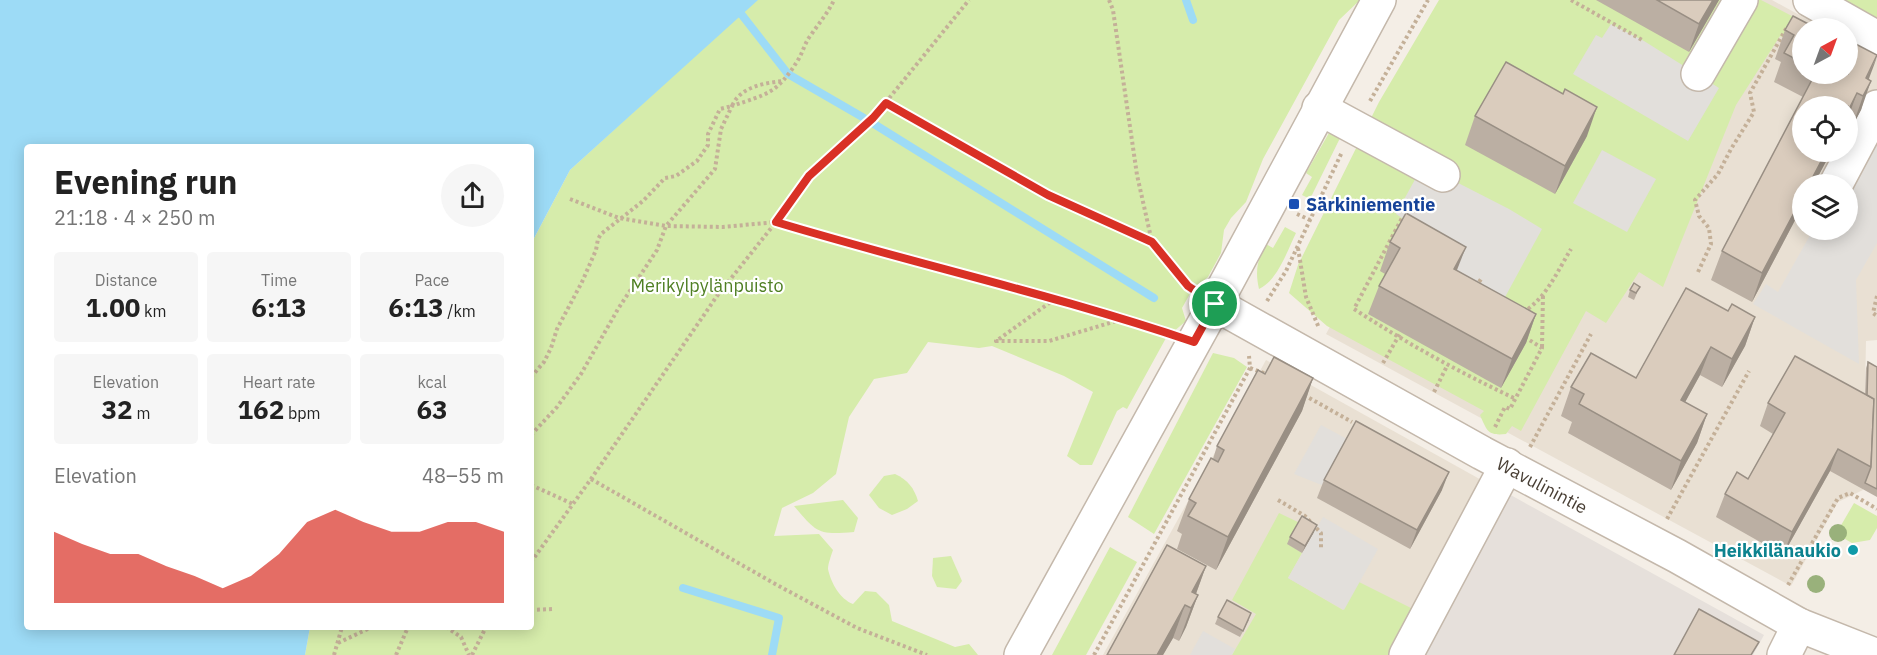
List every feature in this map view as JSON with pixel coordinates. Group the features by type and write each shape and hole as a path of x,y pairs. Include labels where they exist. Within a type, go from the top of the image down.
{"street":[{"path":"1021,655 1215,304 1379,0"},
{"path":"1698,74 1741,0"},
{"path":"1800,10 1877,39"},
{"path":"1841,174 1877,107"},
{"path":"1319,108 1443,175"},
{"name":"Wavulinintie","path":"1215,304 1518,458 1653,543 1799,625 1875,655"},
{"path":"1406,655 1518,458"},
{"path":"1784,655 1799,625"}],"path":[{"path":"534,374 544,362 551,348 557,329 596,250 601,234 643,201 665,178 676,176 698,161 708,145 708,134 720,109 770,93 783,81 799,59 809,36 829,12 834,0"},
{"path":"534,558 717,296 809,176 873,118 969,0"},
{"path":"1109,0 1113,10 1137,175 1152,242"},
{"path":"1571,0 1644,41"},
{"path":"1698,272 1711,244 1709,228 1699,216 1695,200 1718,174 1754,112 1750,93 1800,10"},
{"path":"534,432 557,406 580,374 618,309 657,250 666,226 715,169 721,129 735,99 748,89 783,81"},
{"path":"886,103 1048,195 1152,242 1188,286 1215,304"},
{"path":"570,199 619,218 666,226 723,227 776,222 865,249 1056,298 1194,342"},
{"path":"1293,212 1310,220"},
{"path":"1412,221 1402,218 1354,309 1447,366 1516,399"},
{"path":"1298,246 1306,297 1323,337"},
{"path":"1518,315 1531,308 1543,295 1571,249"},
{"path":"1474,291 1481,279"},
{"path":"1493,431 1505,407 1510,409 1516,399 1542,348 1543,295"},
{"path":"1877,296 1873,313 1877,316"},
{"path":"1056,298 996,340 1049,340 1125,319"},
{"path":"1514,331 1542,348"},
{"path":"1380,368 1401,332"},
{"path":"1518,458 1591,334"},
{"path":"1094,655 1250,368 1249,349"},
{"path":"1432,397 1447,366"},
{"path":"1250,368 1273,377"},
{"path":"1653,543 1749,371"},
{"path":"1303,394 1352,422"},
{"path":"591,479 857,628 927,655"},
{"path":"534,486 573,504"},
{"path":"1785,591 1838,498 1850,493 1877,509"},
{"path":"1278,500 1305,516 1321,532 1321,548"},
{"path":"534,610 553,609"},
{"path":"334,655 341,630"},
{"path":"338,643 366,630"},
{"path":"396,655 407,630"},
{"path":"451,630 461,636 471,655"},
{"path":"471,655 484,630"}],"shaded area":[{"path":"1509,0 1772,0 1805,18 1792,18 1792,84 1858,84 1858,49 1877,59 1877,340 1866,341 1863,490 1838,502 1791,586 1326,334"},
{"path":"1611,24 1644,41 1719,88 1688,141 1573,74 1596,35 1602,38"},
{"path":"1877,123 1877,243 1856,280 1859,364 1753,304 1766,284 1778,292 1807,240 1858,240 1858,174 1853,174"},
{"path":"1602,150 1656,179 1627,232 1573,203"},
{"path":"1423,165 1509,209 1542,229 1504,299 1397,237 1402,218 1396,214"},
{"path":"1266,360 1485,482 1390,655 1103,655"},
{"path":"1321,425 1349,440 1324,486 1294,474"},
{"path":"1507,493 1764,635 1753,655 1418,655"},
{"path":"1323,517 1378,549 1344,610 1288,578"},
{"path":"1203,631 1235,649 1232,655 1190,655"}],"green space":[{"name":"Merikylpylänpuisto","path":"756,0 1360,0 1339,20 1263,159 1246,202 1231,218 1224,230 1221,253 1208,277 1191,292 1182,308 1186,321 1166,338 1127,409 1123,407 1117,411 1092,465 1080,465 1067,456 1093,392 1064,376 992,346 979,348 928,342 907,373 874,379 849,417 836,474 813,493 782,508 774,536 819,534 833,550 828,569 831,580 848,602 853,604 865,591 876,592 889,605 892,621 955,647 969,644 978,655 305,655 309,630 534,630 534,238 570,170"},
{"path":"1439,0 1761,0 1796,18 1792,18 1792,42 1780,36 1736,105 1663,287 1639,272 1606,323 1586,311 1521,431 1512,426 1506,434 1492,433 1484,425 1480,415 1484,411 1327,326 1289,293 1298,265 1379,102"},
{"path":"1843,0 1877,0 1877,19"},
{"path":"1333,126 1343,132 1310,199 1302,195 1312,177 1306,173"},
{"path":"1285,227 1296,233 1277,272 1266,285 1259,289 1257,271 1261,255 1266,244 1273,248"},
{"path":"1213,353 1234,358 1247,367 1154,534 1128,517"},
{"path":"895,474 910,485 918,501 907,509 892,515 879,508 869,495 884,476"},
{"path":"843,500 858,518 854,532 833,533 819,530 808,522 794,506"},
{"path":"1854,503 1877,516 1877,528 1870,540 1852,543 1836,534"},
{"path":"1279,513 1300,523 1288,544 1302,553 1288,578 1343,610 1359,582 1415,610 1390,655 1232,655 1256,614 1232,600"},
{"path":"1110,547 1137,562 1086,655 1052,655"},
{"path":"951,556 962,581 956,589 937,587 932,576 933,558"}],"water":[{"path":"0,0 758,0 570,170 534,238 534,144 24,144 24,630 309,630 305,655 0,655"}],"building":[{"path":"1657,0 1713,0 1699,24"},
{"path":"1793,16 1797,18 1792,18 1792,34 1785,30"},
{"path":"1792,39 1792,57 1784,53"},
{"path":"1858,45 1877,55 1866,78 1871,81 1863,96 1857,93 1856,96 1803,96 1810,84 1858,84"},
{"path":"1506,62 1563,94 1565,89 1597,107 1565,166 1475,116"},
{"path":"1792,118 1792,162 1821,162 1814,174 1792,174 1792,217 1762,273 1722,251"},
{"path":"1406,213 1466,247 1454,269 1536,314 1512,359 1379,286 1400,248 1390,242"},
{"path":"1634,283 1640,287 1636,293 1630,290"},
{"path":"1686,288 1728,311 1732,304 1755,317 1732,359 1711,347 1681,400 1707,414 1681,461 1579,404 1584,394 1571,387 1591,353 1636,378"},
{"path":"1795,356 1874,399 1871,467 1838,449 1792,532 1725,494 1737,472 1748,479 1785,413 1768,403"},
{"path":"1274,357 1313,378 1228,537 1188,516 1196,503 1189,499 1211,458 1218,462 1224,450 1217,446 1258,370 1265,374"},
{"path":"1868,362 1877,367 1877,489 1865,483 1871,467 1874,399 1867,395"},
{"path":"1356,421 1449,472 1417,530 1324,480"},
{"path":"1302,516 1317,525 1305,546 1290,537"},
{"path":"1167,545 1206,566 1192,592 1198,595 1191,608 1185,605 1157,655 1107,655"},
{"path":"1227,600 1251,613 1243,631 1218,617"},
{"path":"1699,609 1759,642 1751,655 1674,655"}],"waterway":[{"path":"1186,0 1193,20"},
{"path":"742,15 788,74 864,118"},
{"path":"874,124 1154,298"},
{"path":"683,588 779,618 772,655"}],"place":[{"name":"Särkiniementie","path":"1294,204"},
{"name":"Heikkilänaukio","path":"1853,550"}],"route":[{"path":"886,103 1048,195 1152,242 1188,286 1215,304 1194,342 1056,298 865,249 776,222 809,176 873,118 886,103"}]}
